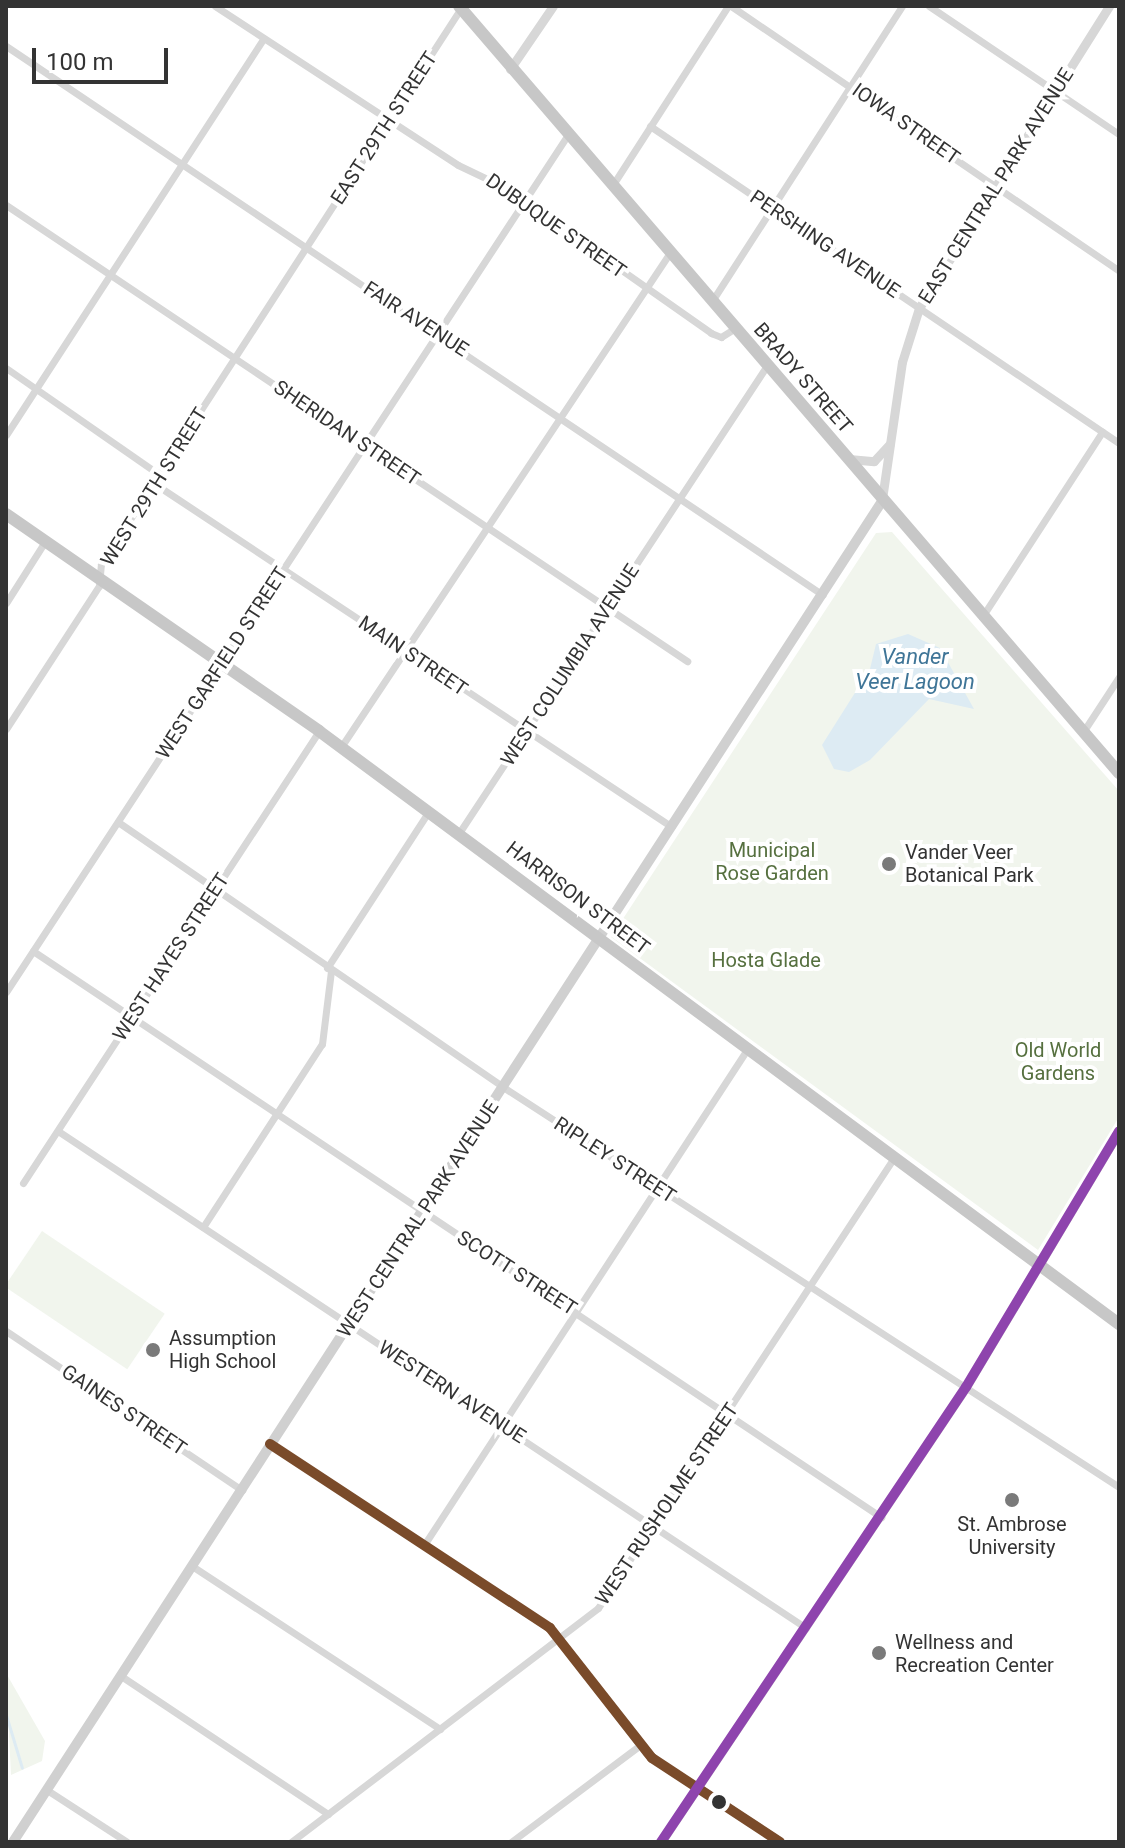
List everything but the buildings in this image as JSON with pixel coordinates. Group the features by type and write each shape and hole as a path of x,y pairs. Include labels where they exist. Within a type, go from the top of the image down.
{"highway":[{"name":"BRADY STREET","path":"460,7 567,136 671,251 711,303 881,503 1119,773"},
{"name":"HARRISON STREET","path":"6,514 222,661 429,811 1119,1324"}],"main road":[{"name":"EAST CENTRAL PARK AVENUE","path":"823,595 881,503"},
{"name":"WEST CENTRAL PARK AVENUE","path":"13,1842 823,595"}],"street":[{"name":"DUBUQUE STREET","path":"215,6 389,120 525,202 645,289 716,335 734,329"},
{"path":"228,15 233,6"},
{"path":"510,69 553,6"},
{"path":"612,186 730,6"},
{"name":"IOWA STREET","path":"730,6 851,85 1119,271"},
{"path":"711,303 902,6"},
{"path":"929,6 1119,134"},
{"name":"EAST CENTRAL PARK AVENUE","path":"881,503 919,308 1109,6"},
{"name":"EAST 29TH STREET","path":"308,248 460,7"},
{"path":"6,435 264,38"},
{"name":"FAIR AVENUE","path":"6,46 681,496 823,595"},
{"name":"PERSHING AVENUE","path":"650,126 1119,443"},
{"name":"WEST GARFIELD STREET","path":"6,992 567,136"},
{"name":"SHERIDAN STREET","path":"6,205 687,661"},
{"name":"WEST 29TH STREET","path":"6,729 101,578 101,564 308,248"},
{"path":"341,747 671,251"},
{"name":"WEST COLUMBIA AVENUE","path":"459,833 766,367"},
{"path":"6,368 160,475"},
{"path":"981,618 1102,432"},
{"path":"845,458 874,461 892,441"},
{"name":"MAIN STREET","path":"155,484 672,827"},
{"path":"6,603 46,540"},
{"path":"1083,732 1119,677"},
{"name":"WEST HAYES STREET","path":"23,1183 319,731"},
{"path":"203,1227 322,1044 329,969 429,811"},
{"name":"RIPLEY STREET","path":"118,822 503,1087 1117,1483"},
{"name":"SCOTT STREET","path":"33,951 422,1212 577,1311 881,1517"},
{"path":"424,1545 748,1048"},
{"name":"WESTERN AVENUE","path":"58,1131 806,1628"},
{"path":"661,1842 700,1789 966,1387 1119,1131"},
{"name":"WEST RUSHOLME STREET","path":"291,1842 598,1608 655,1526 895,1156"},
{"name":"GAINES STREET","path":"6,1331 242,1490"},
{"path":"270,1444 560,1638 640,1745 780,1842"},
{"path":"192,1566 440,1729"},
{"path":"121,1676 328,1814"},
{"path":"511,1842 640,1745"},
{"path":"47,1790 127,1842"}],"green space":[{"name":"Vander Veer Botanical Park","path":"892,532 1119,791 1119,1117 1038,1250 611,937 876,533"},
{"path":"42,1231 165,1314 127,1369 6,1288"},
{"path":"6,1673 45,1741 42,1761 11,1775"}],"water":[{"name":"Vander Veer Lagoon","path":"908,634 940,648 974,709 929,699 870,760 849,772 834,769 822,745 870,669 876,644"}],"waterway":[{"path":"6,1715 22,1768"}],"transit line":[{"path":"661,1842 966,1387 1119,1131"},
{"path":"270,1444 550,1628 652,1758 780,1842"}],"place":[{"name":"Vander Veer Botanical Park","path":"889,864"},
{"name":"Assumption High School","path":"153,1350"},
{"name":"St. Ambrose University","path":"1012,1500"},
{"name":"Wellness and Recreation Center","path":"879,1653"}],"park label":[{"name":"Municipal Rose Garden","path":"772,862"},
{"name":"Hosta Glade","path":"766,960"},
{"name":"Old World Gardens","path":"1058,1062"}]}
